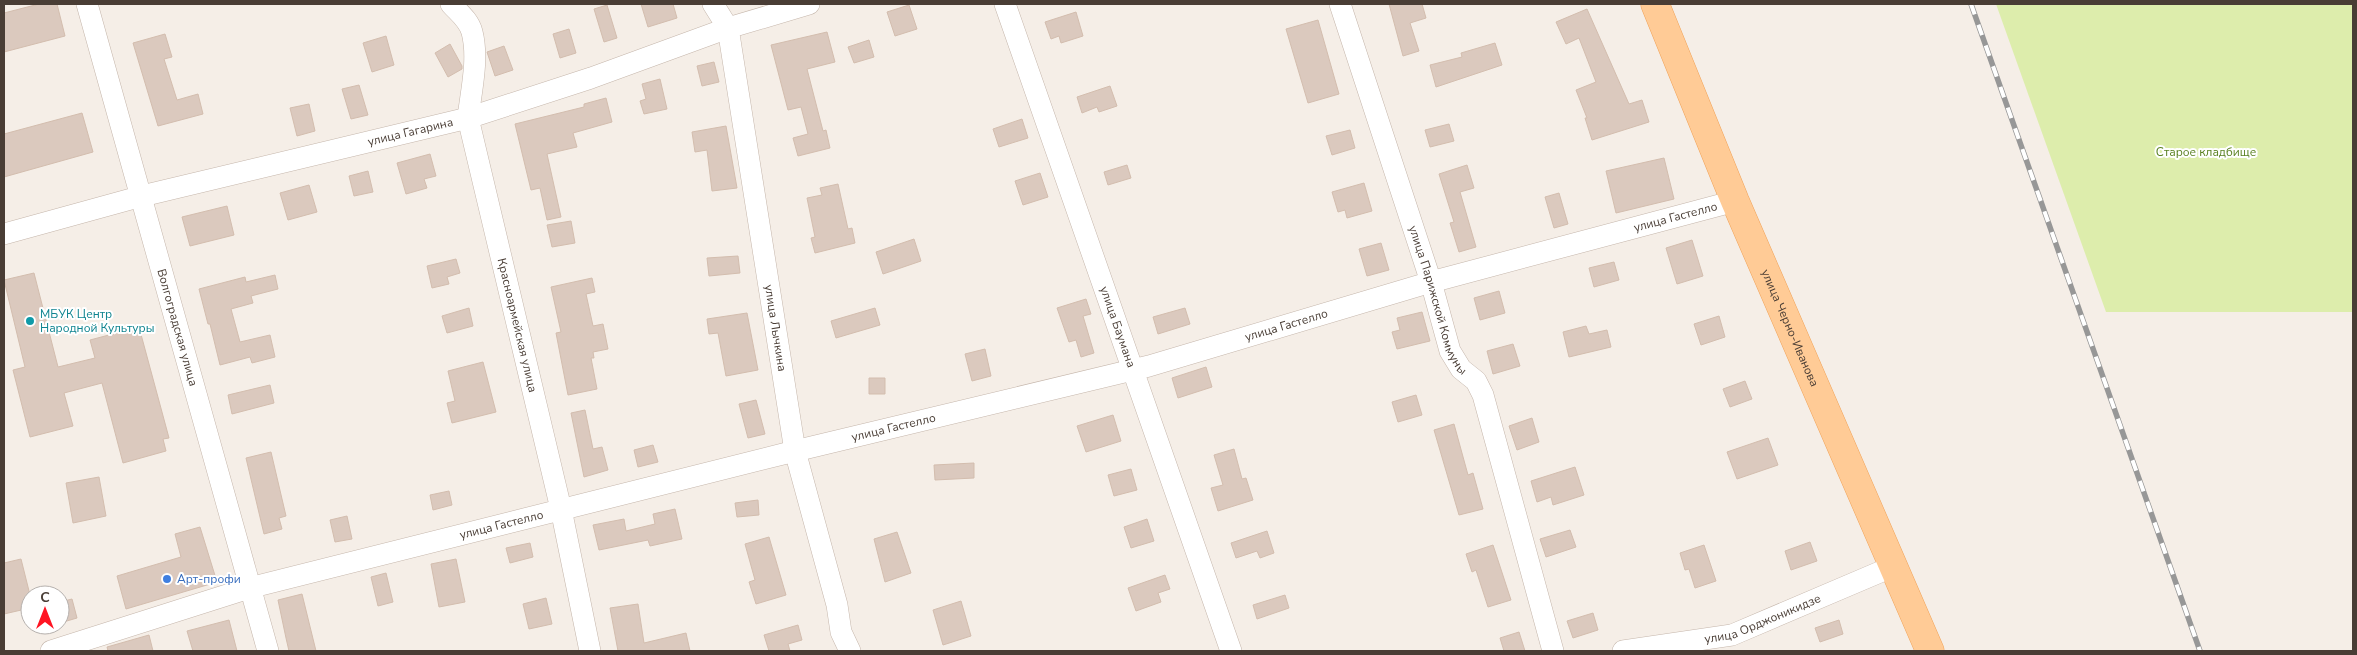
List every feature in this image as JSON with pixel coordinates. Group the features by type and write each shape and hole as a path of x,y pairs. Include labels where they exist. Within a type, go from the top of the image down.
{"main road":[{"name":"улица Черно-Иванова","path":"1655,4 1736,201 1930,651"}],"street":[{"name":"Волгоградская улица","path":"87,4 268,651"},
{"name":"Красноармейская улица","path":"451,4 465,19 472,32 473,78 468,118 561,509 590,651"},
{"name":"улица Лычкина","path":"713,4 728,28 796,451 837,605 841,632 850,651"},
{"name":"улица Гагарина","path":"4,234 142,196 468,118 591,78 728,28 809,4"},
{"name":"улица Баумана","path":"1005,4 1231,651"},
{"name":"улица Парижской Коммуны","path":"1340,4 1431,282 1450,351 1461,369 1476,380 1483,395 1553,651"},
{"name":"улица Гастелло","path":"52,651 249,588 796,451 1134,370 1431,282 1736,201"},
{"name":"улица Орджоникидзе","path":"1623,651 1735,643 1894,566"}],"green space":[{"name":"Старое кладбище","path":"1996,4 2353,4 2353,312 2106,312"}],"building":[{"path":"39,4 57,4 65,36 4,52 4,13"},
{"path":"641,4 673,4 677,18 648,27"},
{"path":"1389,4 1422,4 1426,18 1410,23 1419,51 1403,56"},
{"path":"607,5 617,38 604,42 594,9"},
{"path":"909,5 917,29 895,36 887,12"},
{"path":"1587,9 1629,104 1642,100 1649,122 1592,140 1585,118 1587,118 1576,90 1596,82 1579,38 1566,44 1556,22"},
{"path":"1076,12 1083,36 1061,43 1059,36 1051,39 1045,22"},
{"path":"1318,20 1339,94 1308,103 1286,29"},
{"path":"569,29 576,53 560,58 553,34"},
{"path":"827,32 835,62 807,69 823,131 826,130 830,148 798,156 793,138 808,134 801,107 788,110 771,45"},
{"path":"165,34 172,57 164,59 177,100 198,94 203,114 158,126 133,43"},
{"path":"386,36 394,65 372,72 363,43"},
{"path":"869,40 874,57 854,63 848,47"},
{"path":"1495,43 1502,65 1436,87 1430,65 1462,57 1461,53"},
{"path":"450,44 462,69 448,77 435,53"},
{"path":"504,46 513,70 495,76 487,52"},
{"path":"714,62 719,82 702,86 697,66"},
{"path":"660,79 667,109 644,114 640,101 646,99 642,84"},
{"path":"359,85 368,115 351,119 342,89"},
{"path":"1110,86 1117,106 1099,112 1097,107 1082,113 1077,97"},
{"path":"606,98 612,122 573,133 577,147 547,154 561,217 547,220 540,188 531,190 515,124 584,107 584,104"},
{"path":"309,104 315,131 297,136 290,108"},
{"path":"82,113 93,152 4,177 4,134"},
{"path":"1022,119 1028,138 999,147 993,129"},
{"path":"1449,124 1454,141 1430,147 1425,130"},
{"path":"726,126 737,188 712,191 707,150 695,152 692,132"},
{"path":"1350,130 1355,148 1332,155 1326,136"},
{"path":"430,154 436,176 424,179 427,188 406,194 397,163"},
{"path":"1664,158 1674,199 1616,213 1606,171"},
{"path":"1127,165 1131,178 1108,185 1104,172"},
{"path":"1467,165 1474,188 1460,192 1476,247 1459,252 1450,223 1454,222 1439,174"},
{"path":"368,171 373,192 354,196 349,176"},
{"path":"1040,173 1048,197 1023,205 1015,181"},
{"path":"1364,183 1372,211 1347,218 1345,210 1338,212 1332,192"},
{"path":"838,184 848,229 852,228 855,243 815,253 811,238 815,237 807,198 822,195 820,188"},
{"path":"309,185 317,212 288,220 280,193"},
{"path":"1559,193 1568,224 1554,228 1545,197"},
{"path":"227,206 234,235 190,246 182,217"},
{"path":"571,221 575,243 552,247 547,225"},
{"path":"914,239 921,261 883,274 876,252"},
{"path":"1692,240 1703,276 1677,284 1666,248"},
{"path":"1381,243 1389,270 1367,276 1359,249"},
{"path":"738,256 740,273 709,276 707,258"},
{"path":"456,259 460,273 447,277 449,284 432,288 427,266"},
{"path":"1614,262 1619,280 1594,287 1589,268"},
{"path":"34,273 58,367 95,358 90,340 139,327 169,438 163,439 166,451 123,463 102,383 64,393 73,426 30,437 13,370 25,367 4,280"},
{"path":"275,275 278,289 251,296 253,303 231,309 240,342 270,335 275,357 252,363 250,357 220,365 199,289 245,277 246,282"},
{"path":"592,278 595,292 586,294 593,326 603,324 608,349 593,352 594,358 591,358 597,389 568,395 556,333 561,332 551,287"},
{"path":"1499,291 1505,313 1480,320 1474,298"},
{"path":"1086,299 1091,314 1083,316 1094,353 1081,357 1076,340 1069,342 1057,308"},
{"path":"469,308 473,326 447,333 442,316"},
{"path":"875,308 880,325 836,338 831,321"},
{"path":"1185,308 1190,324 1158,334 1153,317"},
{"path":"1422,312 1430,341 1397,349 1392,332 1400,330 1397,318"},
{"path":"747,313 758,370 726,376 718,333 709,334 707,319"},
{"path":"1719,316 1725,337 1701,345 1694,324"},
{"path":"1586,326 1589,334 1607,330 1611,347 1569,357 1563,332"},
{"path":"1513,344 1520,366 1493,374 1487,351"},
{"path":"985,349 991,376 972,381 965,354"},
{"path":"483,362 496,412 452,423 447,403 455,401 448,371"},
{"path":"1206,367 1212,387 1178,398 1172,378"},
{"path":"869,378 885,378 885,394 869,394"},
{"path":"1745,381 1752,399 1730,407 1723,389"},
{"path":"270,385 274,403 232,414 228,395"},
{"path":"1416,395 1422,415 1398,422 1392,402"},
{"path":"756,400 765,434 748,438 739,404"},
{"path":"585,410 593,449 602,447 608,470 584,477 571,413"},
{"path":"1113,415 1121,441 1086,452 1077,426"},
{"path":"1532,418 1539,442 1517,450 1509,426"},
{"path":"1454,424 1468,475 1473,473 1483,509 1459,515 1434,430"},
{"path":"1768,438 1778,465 1737,479 1727,452"},
{"path":"653,445 658,462 638,467 634,450"},
{"path":"1234,449 1242,479 1246,478 1253,500 1218,511 1211,488 1223,485 1214,455"},
{"path":"271,452 286,516 279,518 282,529 264,534 246,458"},
{"path":"974,463 974,478 935,480 934,465"},
{"path":"1575,467 1584,495 1553,505 1551,497 1537,502 1531,481"},
{"path":"1131,469 1137,490 1114,496 1108,475"},
{"path":"99,477 106,516 73,523 66,483"},
{"path":"449,491 452,505 433,510 430,495"},
{"path":"758,500 759,515 737,517 735,503"},
{"path":"675,509 682,539 650,546 648,540 599,550 593,525 624,519 626,531 655,524 653,514"},
{"path":"347,516 352,539 335,542 330,520"},
{"path":"1147,519 1154,541 1131,548 1124,527"},
{"name":"Арт-профи","path":"200,527 217,582 126,609 117,576 181,557 175,534"},
{"path":"1570,530 1576,547 1546,557 1540,539"},
{"path":"1267,531 1274,553 1260,558 1257,551 1236,558 1231,543"},
{"path":"897,532 911,573 885,582 874,539"},
{"path":"769,537 786,595 756,604 749,582 755,580 745,544"},
{"path":"1810,542 1817,561 1791,570 1785,551"},
{"path":"530,543 533,557 510,563 506,548"},
{"path":"1493,545 1511,600 1488,607 1476,570 1472,572 1466,554"},
{"path":"1704,545 1716,581 1695,588 1689,569 1685,570 1680,553"},
{"path":"21,559 28,585 20,585 20,610 4,614 4,563"},
{"path":"456,559 465,602 439,607 431,564"},
{"path":"386,573 393,602 378,606 371,577"},
{"path":"1165,575 1170,589 1158,593 1161,602 1136,611 1128,588"},
{"path":"302,594 316,651 289,651 278,600"},
{"path":"1285,595 1289,608 1257,619 1253,605"},
{"path":"546,598 552,624 529,629 523,604"},
{"path":"72,599 77,618 70,620 70,600"},
{"path":"961,601 971,636 943,645 933,610"},
{"path":"638,604 644,643 686,633 690,651 618,651 610,608"},
{"path":"1593,613 1598,630 1573,638 1567,621"},
{"path":"229,620 237,651 193,651 187,631"},
{"path":"1839,620 1843,634 1820,642 1815,628"},
{"path":"798,625 802,640 788,644 790,651 769,651 764,635"},
{"path":"1519,632 1525,651 1504,651 1500,638"},
{"path":"149,635 153,651 108,651 107,647"}],"railway":[{"path":"1971,4 2200,651"}],"place":[{"name":"МБУК Центр Народной Культуры","path":"30,321"},
{"name":"Арт-профи","path":"167,579"}]}
